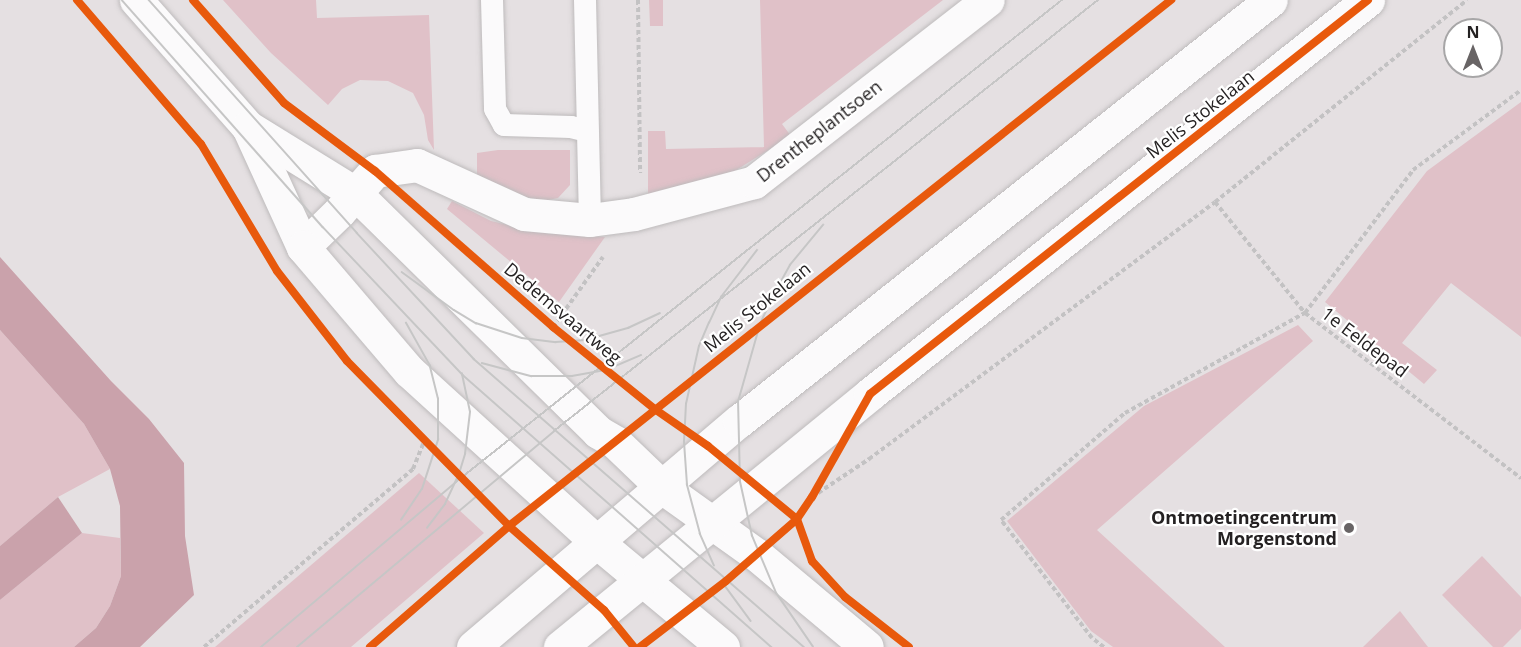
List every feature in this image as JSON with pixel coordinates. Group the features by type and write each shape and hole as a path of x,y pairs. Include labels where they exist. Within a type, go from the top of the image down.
{"street":[{"path":"136,0 248,127 303,247 409,371 597,542 723,647"},
{"name":"Drentheplantsoen","path":"303,247 339,212 375,171 417,165 525,214 590,220 637,213 754,182 988,0"},
{"path":"473,647 794,377 1271,0"},
{"name":"Melis Stokelaan","path":"560,647 870,394 1368,0"},
{"path":"248,127 355,193 598,432 615,442 662,487 756,555 867,647"}],"lane":[{"path":"492,0 495,109 504,125 572,127 587,131"},
{"path":"585,0 590,220"}],"path":[{"path":"553,327 637,213 638,0"},
{"path":"810,500 1215,202 1467,0"},
{"path":"1104,647 1092,638 1001,520 1125,413 1305,313 1413,170 1521,90"},
{"path":"204,647 413,469 427,444 417,434"},
{"path":"810,500 824,476"}],"shaded area":[{"path":"223,0 316,0 317,18 429,15 434,150 428,140 424,115 413,93 388,81 360,80 342,89 328,105 271,53"},
{"path":"649,0 663,0 663,26 650,26"},
{"path":"760,0 943,0 782,124 791,136 733,172 648,202 648,131 665,131 666,149 764,147"},
{"path":"1521,102 1521,337 1451,283 1402,343 1437,370 1424,384 1325,302 1427,171"},
{"path":"498,150 570,150 570,185 558,198 543,201 505,192 477,180 477,153"},
{"path":"452,201 491,221 543,233 605,237 559,302 447,209"},
{"path":"0,257 111,381 149,419 184,463 185,536 194,595 140,647 74,647 96,628 110,606 121,576 120,506 110,469 84,424 0,330"},
{"path":"1298,325 1313,341 1097,530 1225,647 1113,647 1091,631 1007,521 1144,406"},
{"path":"0,330 84,424 110,469 58,497 0,546"},
{"path":"419,473 484,533 351,647 215,647"},
{"path":"58,497 82,533 0,600 0,546"},
{"path":"82,533 120,538 121,576 110,606 96,628 74,647 0,647 0,600"},
{"path":"1482,556 1521,597 1521,629 1503,647 1493,647 1442,595"},
{"path":"1400,611 1428,647 1363,647"}],"tram line":[{"path":"122,0 323,227 463,375 772,647"},
{"path":"149,0 357,233 474,359 804,647"},
{"path":"261,647 456,482 1062,0"},
{"path":"297,647 554,431 1098,0"},
{"path":"813,647 776,593 752,536 740,482 738,402 760,324 774,294 790,265 823,225"},
{"path":"714,566 700,534 687,485 684,442 686,404 699,346 709,323 721,297 757,250"},
{"path":"402,272 476,323 522,338 556,342 585,340 628,328 660,313"},
{"path":"401,520 422,489 438,440 438,399 430,366 406,323"},
{"path":"482,363 531,376 572,376 606,370 641,355"},
{"path":"427,528 445,504 459,474 465,454 470,412 462,374"},
{"path":"726,587 751,621"}],"cycle path":[{"path":"77,0 201,144 277,271 347,361 509,526 604,610 634,647"},
{"name":"Dedemsvaartweg","path":"193,0 284,103 375,171 553,327 656,410 708,446 797,519 812,561 845,597 909,647"},
{"path":"370,647 509,526 1171,0"},
{"path":"640,647 726,581 797,519 812,497 870,394 1368,0"}],"place":[{"name":"Ontmoetingcentrum Morgenstond","path":"1349,528"}]}
